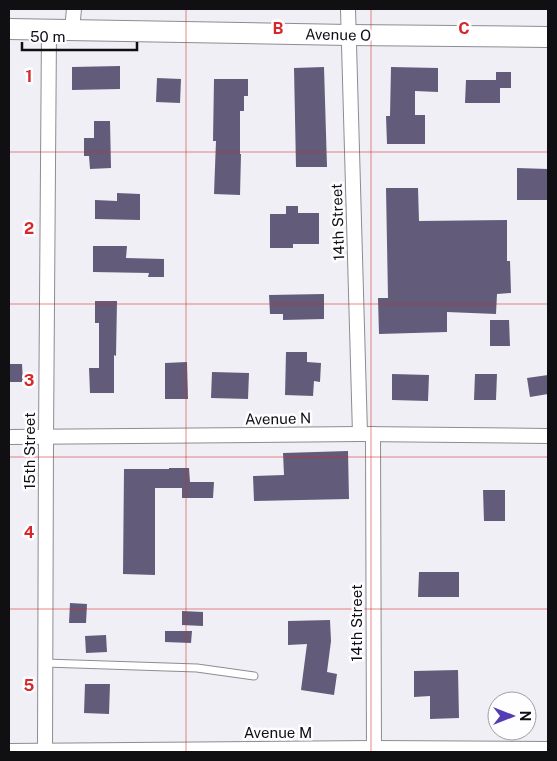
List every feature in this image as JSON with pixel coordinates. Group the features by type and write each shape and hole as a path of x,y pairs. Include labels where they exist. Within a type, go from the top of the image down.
{"street":[{"path":"72,30 74,9"},
{"name":"14th Street","path":"348,9 366,434 374,750"},
{"name":"Avenue O","path":"9,30 548,37"},
{"name":"15th Street","path":"45,752 49,30"},
{"name":"Avenue N","path":"9,437 366,434 548,436"},
{"name":"Avenue M","path":"9,751 548,749"}],"lane":[{"path":"45,663 197,668 254,676"}],"building":[{"path":"120,66 120,89 72,90 72,67"},
{"path":"324,67 327,167 296,167 294,68"},
{"path":"391,67 438,68 438,92 415,91 415,115 425,115 425,144 387,144 386,116 390,116"},
{"path":"496,72 511,72 511,88 500,88 500,103 465,103 466,80 496,80"},
{"path":"157,78 181,79 180,103 156,102"},
{"path":"214,79 248,79 248,96 244,96 244,111 240,111 240,195 214,194 216,141 213,141"},
{"path":"94,121 110,121 111,168 90,169 89,156 84,156 84,138 94,138"},
{"path":"517,168 548,169 548,200 517,200"},
{"path":"386,188 418,188 419,221 507,220 507,261 510,261 511,293 497,294 496,314 447,312 447,332 379,334 378,298 388,298"},
{"path":"117,193 140,194 140,220 95,219 95,200 117,201"},
{"path":"286,206 298,206 298,213 319,213 319,244 293,244 293,248 270,248 270,214 286,214"},
{"path":"93,246 127,246 126,258 164,259 164,277 148,277 149,273 93,272"},
{"path":"324,294 324,319 283,320 283,314 270,314 269,295"},
{"path":"95,301 117,301 114,393 90,393 89,368 99,368 99,323 95,323"},
{"path":"490,320 509,320 510,346 490,346"},
{"path":"286,352 307,352 307,362 321,363 320,382 314,381 313,396 285,395"},
{"path":"187,362 188,399 165,399 165,363"},
{"path":"9,364 22,364 23,382 9,382"},
{"path":"212,372 249,373 248,399 211,398"},
{"path":"392,374 429,375 428,401 392,400"},
{"path":"475,374 497,374 496,400 474,400"},
{"path":"548,375 548,394 530,397 527,378"},
{"path":"348,451 349,499 254,501 253,476 284,475 283,453"},
{"path":"189,468 190,482 214,482 213,498 182,498 182,488 155,488 155,575 123,574 124,469"},
{"path":"483,490 505,490 505,521 484,521"},
{"path":"419,572 459,572 459,597 418,597"},
{"path":"70,603 87,604 86,623 69,623"},
{"path":"182,611 203,612 203,626 182,625"},
{"path":"330,620 331,641 327,672 337,674 334,695 301,690 307,644 288,645 288,621"},
{"path":"165,631 192,631 191,643 165,642"},
{"path":"106,635 107,652 86,653 85,636"},
{"path":"458,670 459,718 430,719 430,696 414,697 414,671"},
{"path":"85,684 110,684 109,714 84,713"}]}
